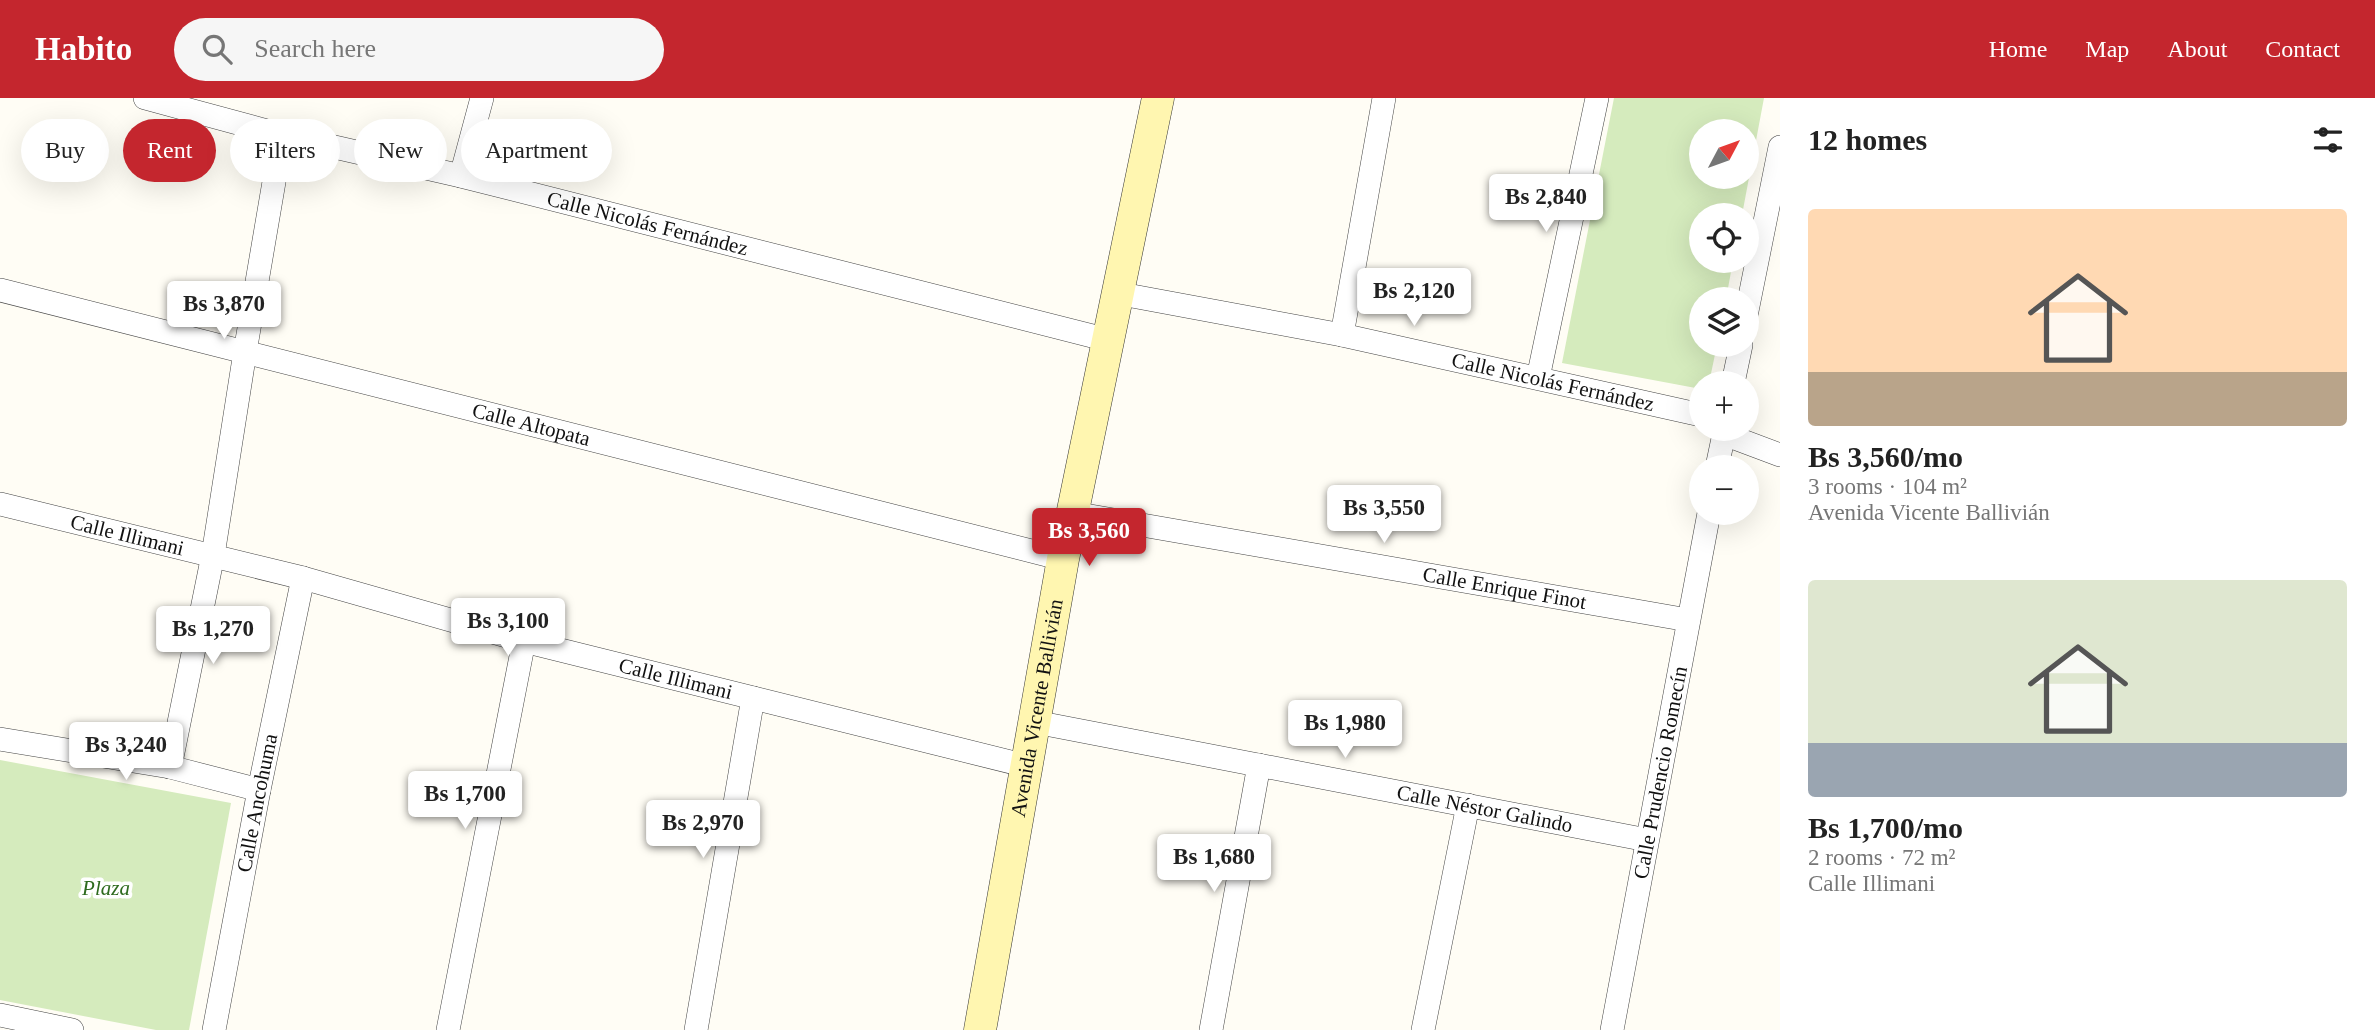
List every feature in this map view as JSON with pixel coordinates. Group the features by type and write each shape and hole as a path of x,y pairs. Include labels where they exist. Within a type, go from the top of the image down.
{"street":[{"name":"Calle Nicolás Fernández","path":"145,98 230,121"},
{"path":"476,119 482,98"},
{"name":"Avenida Vicente Ballivián","path":"980,1030 1063,559 1158,98"},
{"path":"1342,335 1384,98"},
{"path":"1538,379 1597,98"},
{"path":"1754,287 1773,222 1780,147"},
{"name":"Calle Nicolás Fernández","path":"340,148 461,176"},
{"path":"170,767 213,555 274,182"},
{"name":"Calle Nicolás Fernández","path":"485,182 1108,341"},
{"name":"Calle Altopata","path":"0,290 1063,559"},
{"name":"Calle Nicolás Fernández","path":"1116,293 1342,335 1689,412"},
{"path":"1747,441 1780,455"},
{"name":"Calle Illimani","path":"0,503 303,578 524,640 1027,766"},
{"name":"Calle Enrique Finot","path":"1073,513 1688,620"},
{"name":"Calle Prudencio Romecín","path":"1612,1030 1707,525"},
{"name":"Calle Ancohuma","path":"214,1030 258,789 303,578"},
{"path":"448,1030 524,640"},
{"path":"696,1030 754,698"},
{"name":"Calle Néstor Galindo","path":"1035,722 1647,841"},
{"path":"0,739 170,767 258,789"},
{"path":"1211,1030 1259,765"},
{"path":"1423,1030 1468,806"},
{"path":"0,1015 72,1030"}],"green space":[{"path":"1614,98 1764,98 1759,125 1759,119 1689,119 1689,189 1747,189 1744,203 1689,203 1689,273 1731,273 1728,287 1689,287 1689,357 1714,357 1712,371 1689,371 1689,387 1562,363"},
{"name":"Plaza","path":"0,760 231,803 189,1030 156,1030 0,1000"}]}
